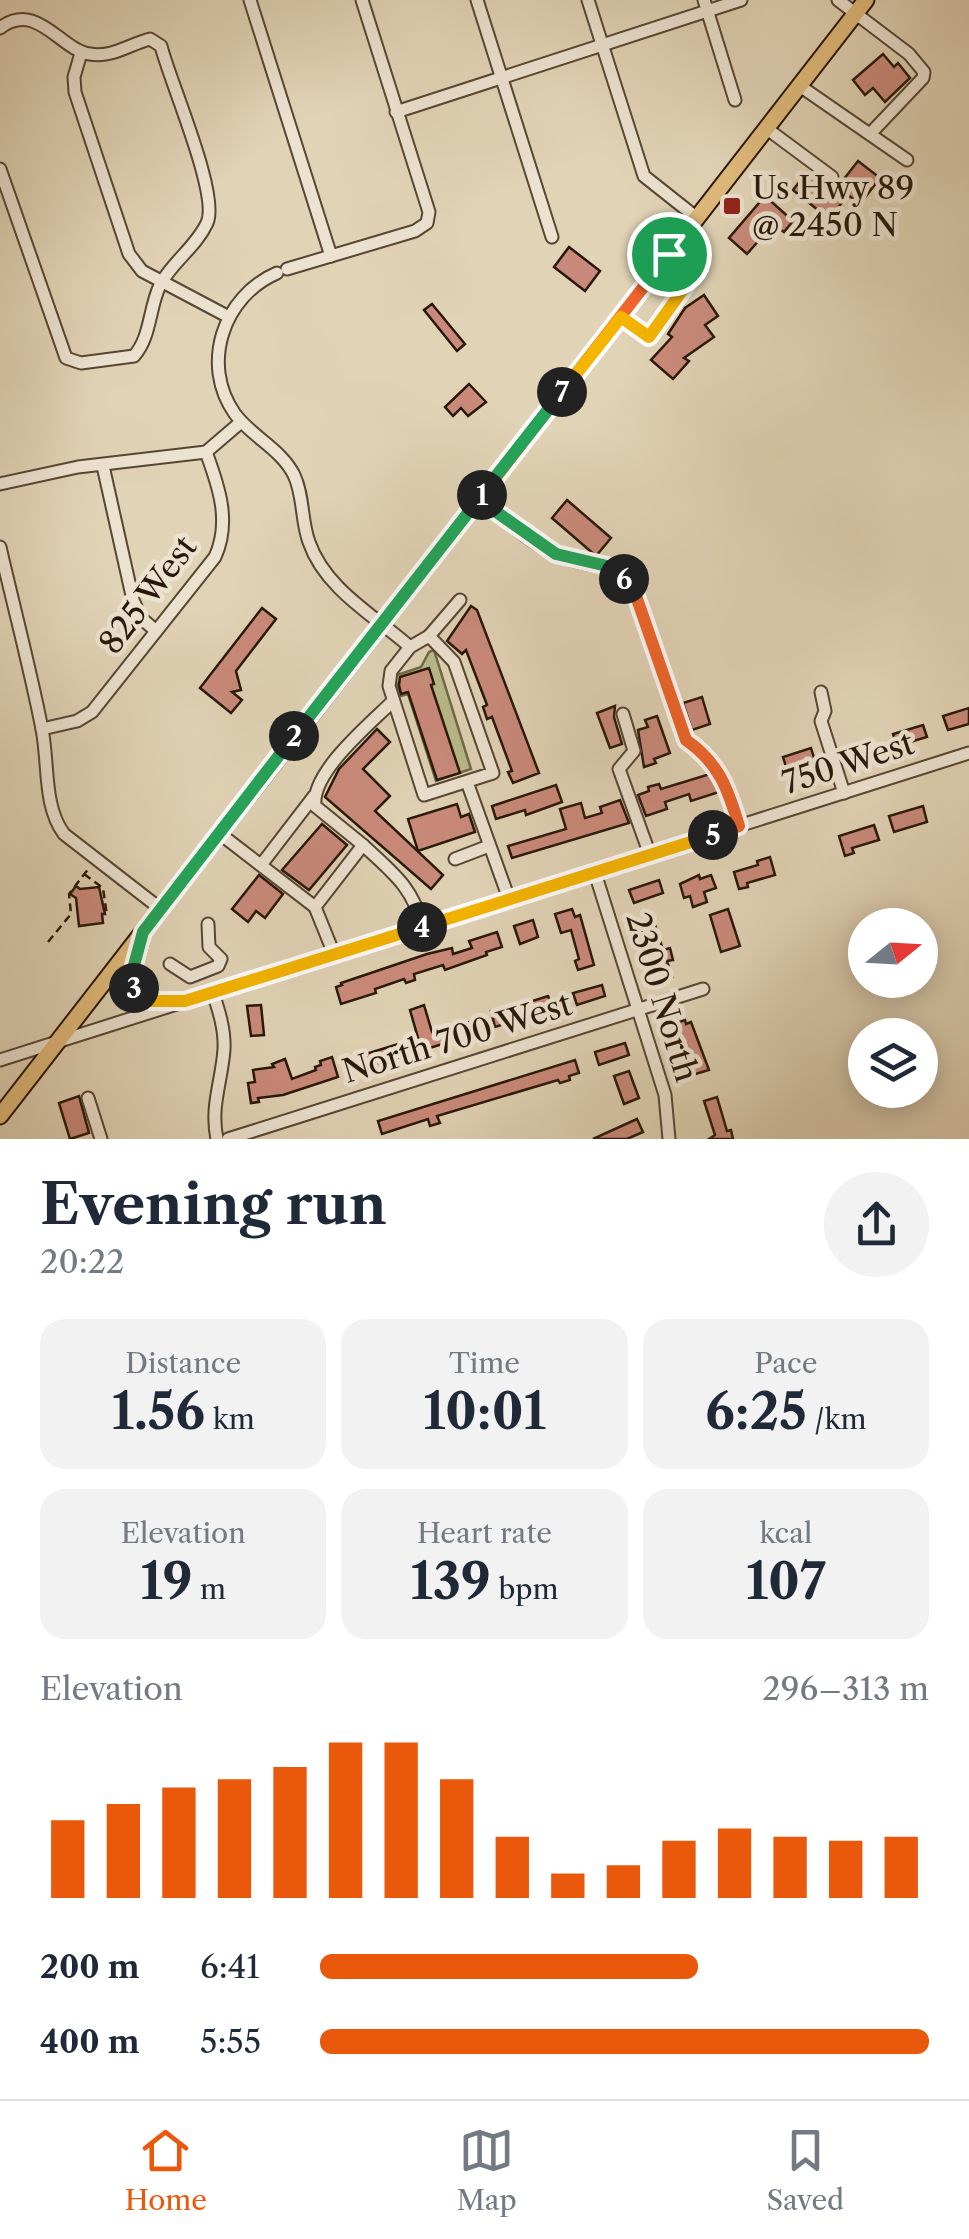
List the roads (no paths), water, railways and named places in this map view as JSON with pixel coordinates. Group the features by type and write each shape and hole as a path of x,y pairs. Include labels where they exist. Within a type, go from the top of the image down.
{"main road":[{"path":"0,1116 861,7"},
{"path":"143,932 133,969 135,990 149,1001 185,1001"}],"street":[{"path":"250,0 331,256"},
{"path":"362,0 429,212 427,223 416,231 282,271 250,288 227,316 218,364 224,398 241,422 278,453 294,474 310,546 322,568 410,647"},
{"path":"477,0 552,238"},
{"path":"588,0 644,176 697,218"},
{"path":"396,112 602,47 705,5 740,0"},
{"path":"838,0 861,7 924,72 923,78 870,134"},
{"path":"705,5 735,100"},
{"path":"0,28 8,21 30,20 52,28 81,53 110,54 150,39 160,46 209,192 209,220 161,282 149,314 145,344 134,356 81,363 66,358 0,170"},
{"path":"81,53 74,77 75,92 129,254 142,272 227,316"},
{"path":"800,86 907,160"},
{"path":"766,128 832,177"},
{"path":"621,317 649,337 694,274 669,254"},
{"path":"0,484 78,466 206,452 241,422"},
{"name":"825 West","path":"42,729 77,721 92,712 215,557 224,537 224,516 206,452"},
{"path":"103,466 133,600 140,618 156,631"},
{"path":"478,499 556,554 607,566 623,578 636,596 686,740 717,768 739,826"},
{"path":"0,547 42,729 55,822 64,834 162,910"},
{"path":"430,636 454,662 492,774 424,795 388,678 410,647 430,636 460,600"},
{"path":"821,692 825,711 821,721 844,792"},
{"path":"261,865 314,796 332,762 393,700"},
{"path":"623,714 634,751 619,769 650,855"},
{"name":"750 West","path":"0,1060 969,753"},
{"path":"467,782 509,899"},
{"path":"314,796 315,806 402,881 415,900 423,926"},
{"path":"220,833 316,907 334,954"},
{"path":"316,907 363,846"},
{"path":"455,859 489,846"},
{"name":"2300 North","path":"595,872 665,1095 669,1139"},
{"path":"170,964 190,977 218,966 222,960 209,947 208,924"},
{"name":"North 700 West","path":"217,1138 702,988"},
{"path":"214,992 224,1050 214,1099 217,1138"},
{"path":"88,1098 101,1139"}],"place":[{"name":"Us Hwy 89 @ 2450 N","path":"732,206"}]}
